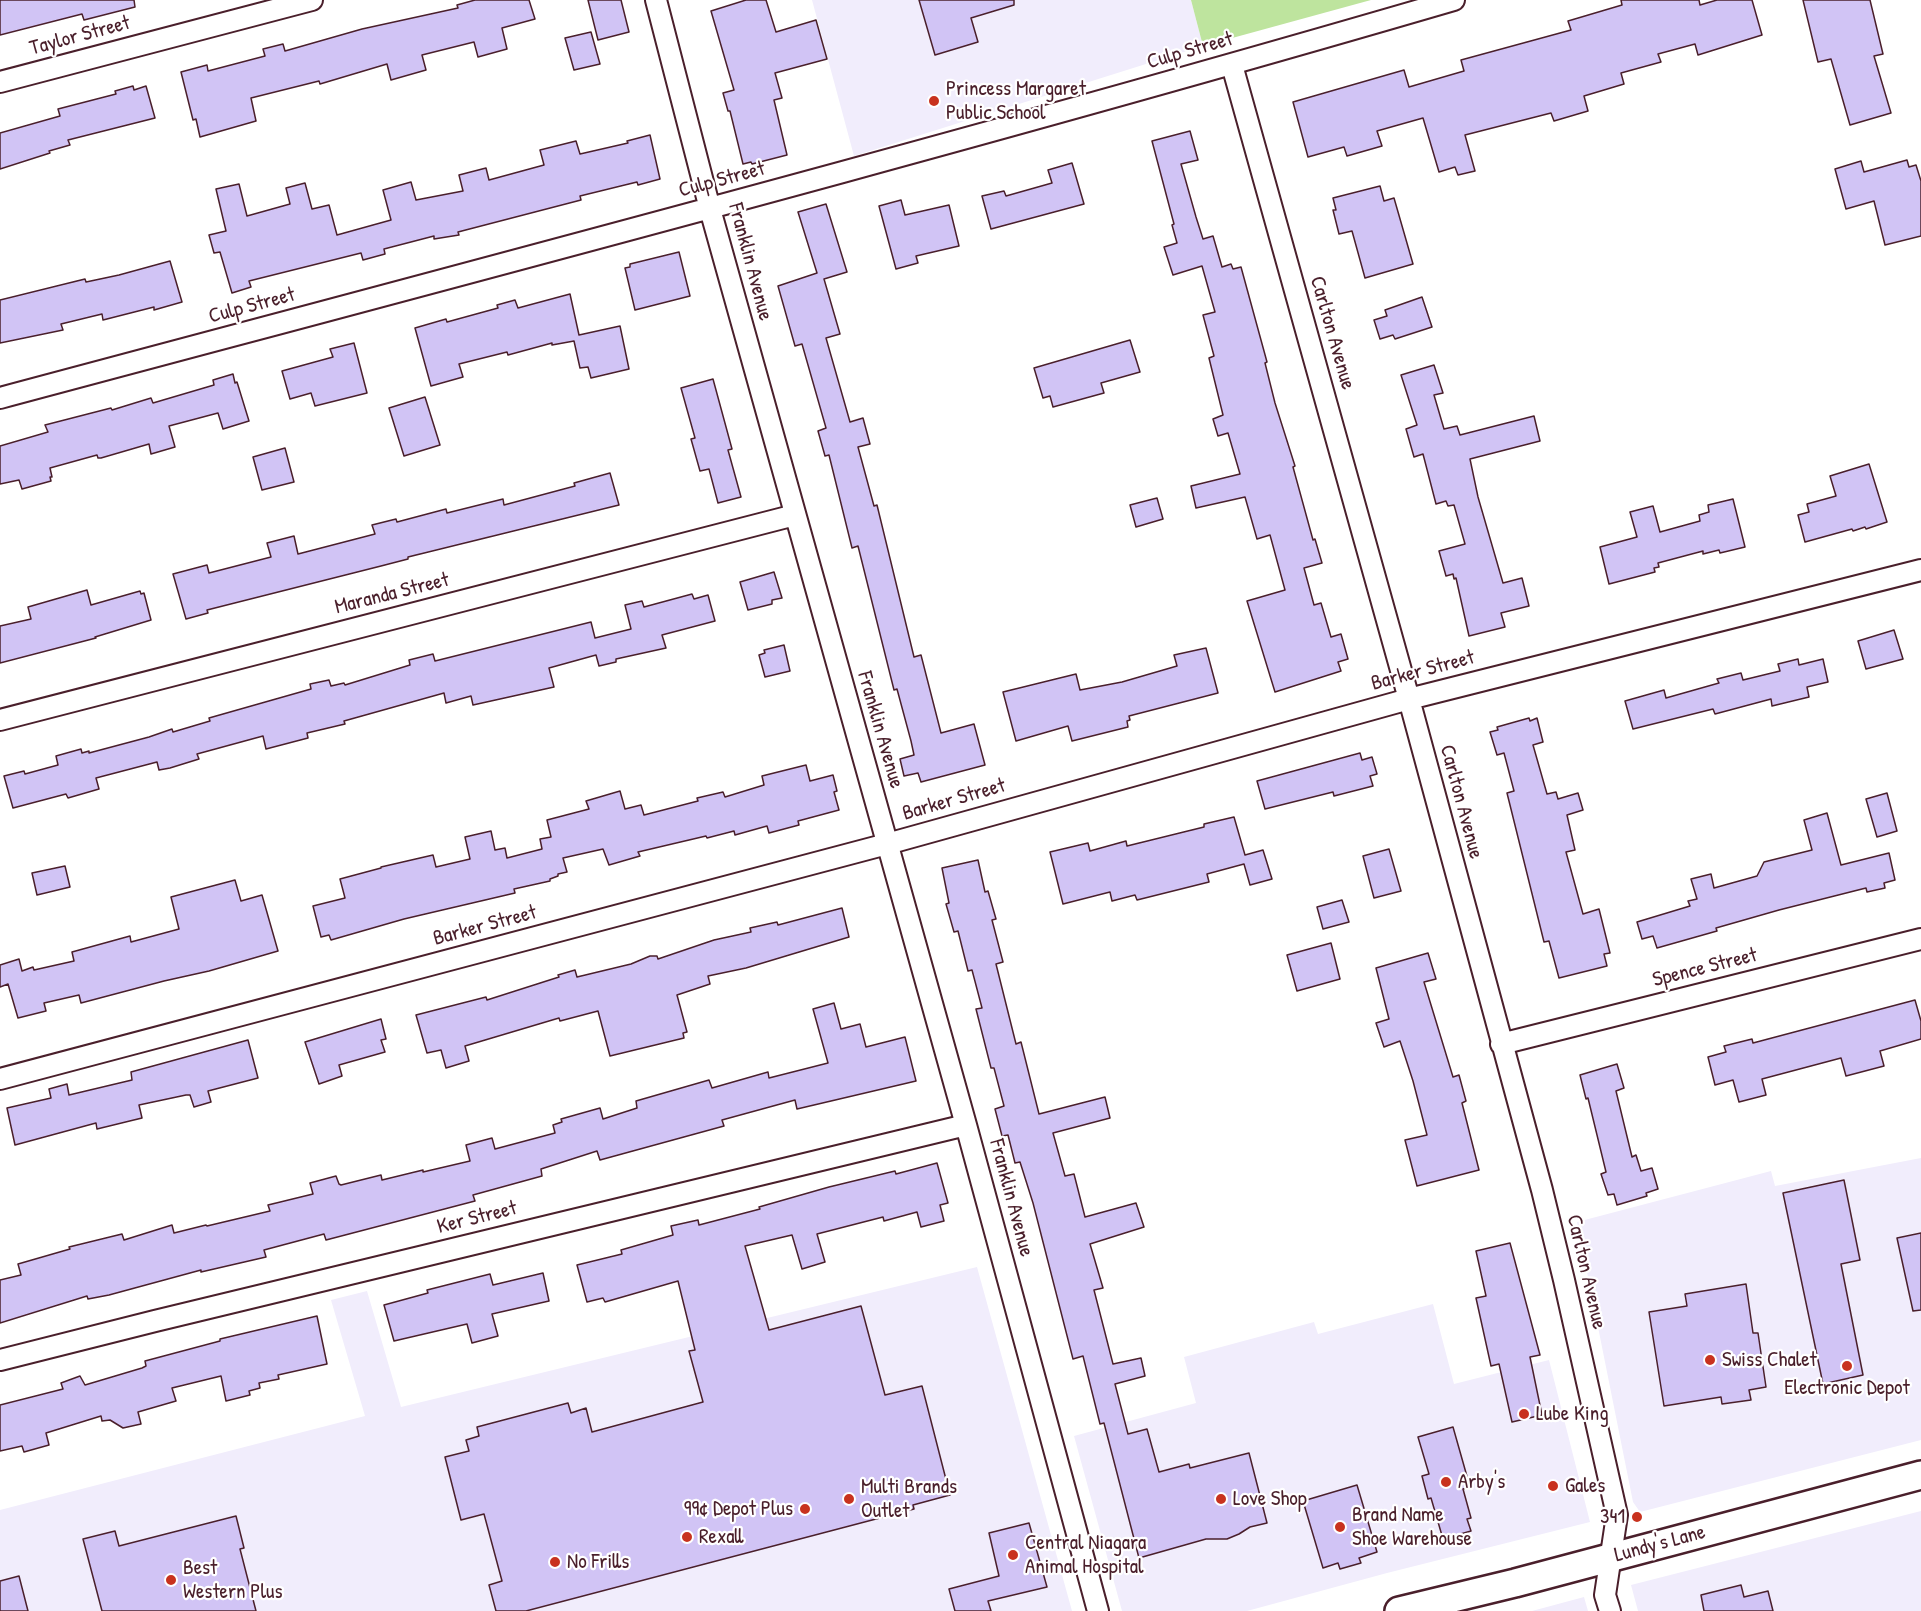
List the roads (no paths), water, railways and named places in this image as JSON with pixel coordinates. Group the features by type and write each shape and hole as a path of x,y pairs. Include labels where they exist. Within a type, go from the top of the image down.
{"main road":[{"name":"Lundy's Lane","path":"1399,1611 1921,1475"}],"street":[{"name":"Taylor Street","path":"0,82 312,0"},
{"name":"Franklin Avenue","path":"656,0 710,208 966,1125 1098,1611"},
{"name":"Culp Street","path":"0,398 710,208 1232,65 1454,0"},
{"name":"Carlton Avenue","path":"1232,65 1408,699 1562,1268 1617,1515 1605,1595 1610,1611"},
{"name":"Maranda Street","path":"0,720 795,515"},
{"name":"Barker Street","path":"0,1079 887,844 1408,699 1921,570"},
{"name":"Spence Street","path":"1501,1044 1921,939"},
{"name":"Ker Street","path":"0,1360 966,1125"}],"place":[{"name":"Princess Margaret Public School","path":"934,101"},
{"name":"Swiss Chalet","path":"1710,1360"},
{"name":"Electronic Depot","path":"1847,1366"},
{"name":"Lube King","path":"1524,1414"},
{"name":"Arby's","path":"1446,1482"},
{"name":"Gales","path":"1553,1486"},
{"name":"Multi Brands Outlet","path":"849,1499"},
{"name":"Love Shop","path":"1221,1499"},
{"name":"99¢ Depot Plus","path":"805,1509"},
{"name":"341","path":"1637,1517"},
{"name":"Brand Name Shoe Warehouse","path":"1340,1527"},
{"name":"Rexall","path":"687,1537"},
{"name":"Central Niagara Animal Hospital","path":"1013,1555"},
{"name":"No Frills","path":"555,1562"},
{"name":"Best Western Plus","path":"171,1580"}]}
